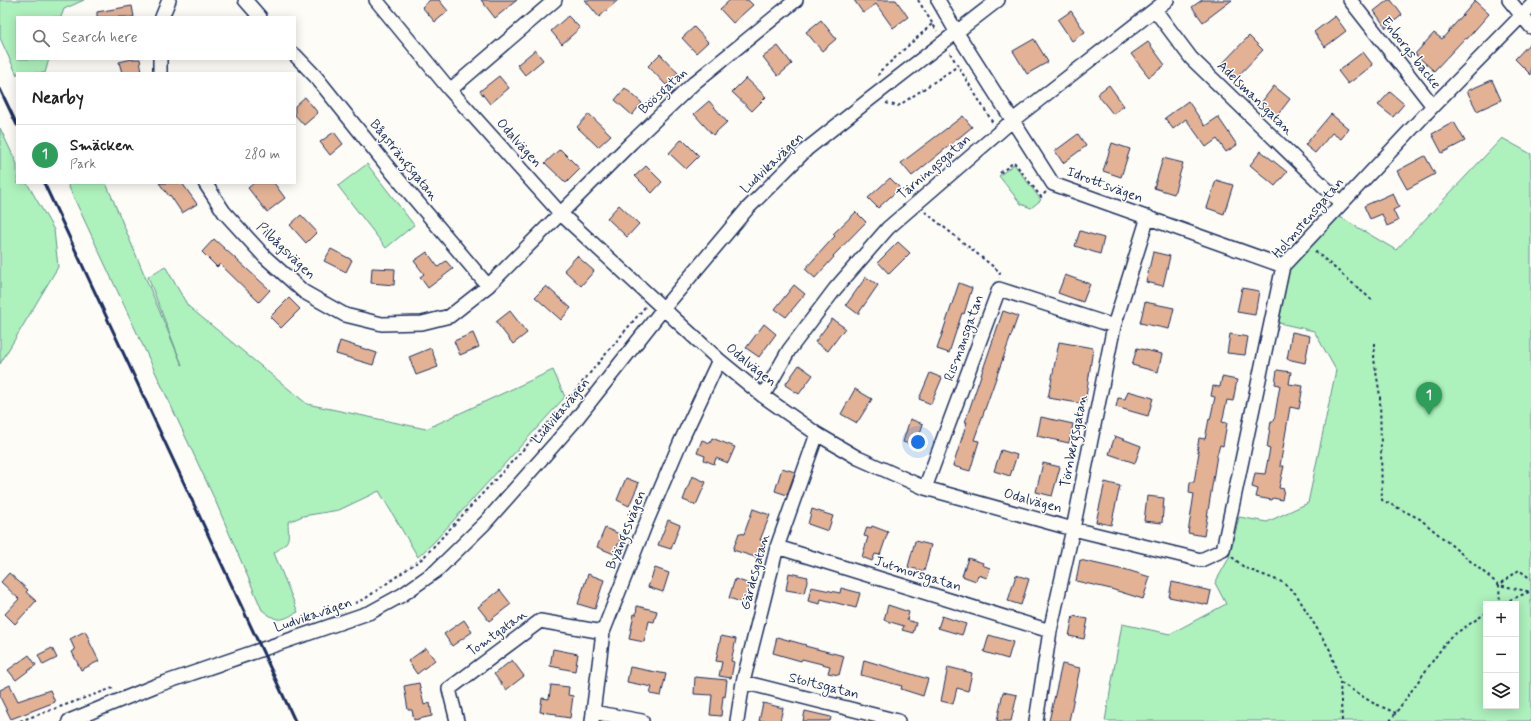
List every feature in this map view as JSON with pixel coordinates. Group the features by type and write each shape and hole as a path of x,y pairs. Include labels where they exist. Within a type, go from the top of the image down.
{"street":[{"path":"162,16 168,0"},
{"path":"245,0 259,16"},
{"name":"Odalvägen","path":"376,0 450,90 561,214 719,360 763,396 817,434 858,458 925,488 1073,529 1201,560 1223,550"},
{"path":"450,90 555,0"},
{"name":"Böösgatan","path":"561,214 631,143 694,83 796,0"},
{"name":"Idrottsvägen","path":"938,0 956,33 1053,184 1283,266"},
{"name":"Ludvikavägen","path":"69,721 155,686 371,612 402,595 436,571 491,517 574,422 663,309 747,209 807,149 998,0"},
{"name":"Tärningsgatan","path":"763,396 789,350 835,288 888,228 998,132 1166,0"},
{"name":"Enborgs backe","path":"1350,0 1432,106"},
{"path":"1509,0 1531,27"},
{"name":"Holmstensgatan","path":"1223,550 1283,266 1432,106 1531,6"},
{"name":"Adelsmansgatan","path":"1155,10 1191,58 1341,203"},
{"name":"Bågsträngsgatan","path":"296,55 316,77 392,172 488,286"},
{"path":"160,60 160,72"},
{"name":"Pilbågsvägen","path":"206,184 224,212 265,257 304,292 345,315 382,324 422,323 450,316 488,286 561,214"},
{"name":"Törnbergsgatan","path":"1036,721 1050,631 1073,529 1114,326 1148,217"},
{"name":"Rismansgatan","path":"925,488 998,289 1114,326"},
{"name":"Byängesvägen","path":"592,717 603,632 644,528 680,444 719,360"},
{"name":"Gärdesgatan","path":"737,721 743,682 777,547 817,434"},
{"name":"Jutmorsgatan","path":"777,547 1050,631"},
{"name":"Tomtgatan","path":"456,721 448,689 540,621 603,632"},
{"name":"Stoltsgatan","path":"743,682 898,721"},
{"path":"592,717 642,721"}],"path":[{"path":"918,0 937,31"},
{"path":"878,78 880,71 932,24"},
{"path":"948,49 998,132"},
{"path":"870,99 898,106 958,66"},
{"path":"1000,173 1014,162 1041,197 1053,184"},
{"path":"915,204 1000,272 998,289"},
{"path":"1305,242 1373,301"},
{"path":"352,605 366,598 423,558 555,415 652,298"},
{"path":"1375,343 1374,359 1380,396 1382,500 1420,519 1499,585 1530,592"},
{"path":"1223,550 1245,568 1282,582 1296,594 1330,650 1340,682 1342,721"},
{"path":"1499,585 1519,570 1531,579"},
{"path":"1499,585 1500,604 1530,592"},
{"path":"1390,721 1449,638 1483,616"},
{"path":"1340,682 1373,703 1396,713"},
{"path":"20,721 115,688"}],"green space":[{"path":"0,0 84,0 64,9 61,16 16,16 16,60 49,60 45,72 16,73 0,38"},
{"path":"0,128 16,162 16,184 28,184 54,230 58,267 0,364"},
{"path":"1502,138 1531,154 1531,721 1105,721 1122,624 1170,634 1226,604 1215,583 1229,558 1239,517 1267,522 1308,503 1336,370 1314,331 1279,323 1288,265 1335,214 1396,250"},
{"path":"367,164 414,225 386,248 338,186"},
{"path":"1014,164 1041,200 1031,208 1021,204 999,176"},
{"path":"67,184 106,184 182,365 148,277 165,266 188,306 307,404 426,429 553,370 565,397 434,542 418,557 379,491 339,510 303,516 288,522 288,537 286,543 274,553 298,612 283,619 276,619 262,610 215,500"}],"building":[{"path":"430,0 439,0 448,11 435,22 422,7"},
{"path":"481,0 517,0 495,18"},
{"path":"585,0 618,0 599,17"},
{"path":"730,0 748,0 753,5 733,23 720,9"},
{"path":"854,0 896,0 908,17 893,28 876,4 863,13"},
{"path":"1202,0 1232,0 1203,22 1192,7"},
{"path":"1388,0 1391,0 1402,15 1386,28 1374,11"},
{"path":"1475,1 1489,14 1467,39 1465,38 1434,71 1415,54 1434,33 1442,39"},
{"path":"132,6 134,16 97,16 97,12"},
{"path":"1071,11 1085,32 1072,41 1058,20"},
{"path":"568,16 580,28 562,44 551,31"},
{"path":"1335,16 1346,31 1325,47 1314,32"},
{"path":"821,20 836,39 822,51 806,32"},
{"path":"694,27 708,42 696,53 682,38"},
{"path":"1249,36 1263,50 1234,80 1220,66"},
{"path":"1034,39 1048,62 1027,74 1013,51"},
{"path":"1148,42 1165,65 1149,77 1131,54"},
{"path":"1531,42 1531,75 1515,59"},
{"path":"778,46 792,64 778,76 763,57"},
{"path":"535,50 543,60 525,75 517,65"},
{"path":"1363,52 1373,65 1348,84 1338,71"},
{"path":"660,54 678,73 666,85 648,66"},
{"path":"140,60 142,72 122,72 119,62"},
{"path":"499,76 509,88 490,104 480,91"},
{"path":"746,78 766,97 752,111 732,92"},
{"path":"1492,80 1501,100 1477,111 1467,91"},
{"path":"1109,85 1124,106 1113,114 1097,94"},
{"path":"1274,86 1290,99 1276,117 1260,104"},
{"path":"625,88 642,103 632,115 615,100"},
{"path":"1390,92 1404,104 1393,117 1378,105"},
{"path":"305,97 318,113 304,125 296,116 296,105"},
{"path":"709,101 727,122 713,135 694,114"},
{"path":"1188,101 1205,126 1218,117 1237,145 1226,152 1217,139 1206,147 1186,119 1173,129 1165,118"},
{"path":"589,114 611,135 598,147 577,127"},
{"path":"1331,114 1349,129 1341,139 1332,133 1315,153 1305,145"},
{"path":"963,116 972,127 912,176 901,163"},
{"path":"1454,122 1465,141 1442,153 1432,134"},
{"path":"334,132 343,144 330,155 320,142"},
{"path":"1078,134 1086,146 1063,163 1055,151"},
{"path":"682,139 699,156 686,169 669,153"},
{"path":"1112,143 1130,149 1121,177 1103,171"},
{"path":"560,149 580,169 566,183 545,163"},
{"path":"1261,151 1287,172 1275,186 1250,165"},
{"path":"1425,156 1435,174 1407,189 1397,171"},
{"path":"1163,158 1183,163 1174,194 1154,188"},
{"path":"646,166 662,182 652,193 635,176"},
{"path":"890,178 900,188 878,208 868,198"},
{"path":"1216,180 1233,185 1224,214 1207,208"},
{"path":"160,184 183,184 197,204 182,213 170,195 169,196"},
{"path":"253,184 275,184 285,198 267,212 248,188"},
{"path":"1393,193 1399,207 1393,210 1398,221 1387,226 1382,214 1370,219 1364,206"},
{"path":"619,205 639,224 627,237 607,218"},
{"path":"856,212 866,222 833,256 834,257 815,278 805,269 835,236 833,234"},
{"path":"301,215 317,232 306,243 290,225"},
{"path":"1080,231 1104,238 1100,254 1075,246"},
{"path":"214,239 270,290 259,302 220,264 217,267 202,252"},
{"path":"898,242 910,253 889,274 878,262"},
{"path":"331,249 352,260 346,272 324,261"},
{"path":"427,252 438,267 446,261 453,269 428,288 420,277 424,274 414,261"},
{"path":"1153,252 1170,256 1163,286 1146,282"},
{"path":"577,256 594,271 581,286 564,270"},
{"path":"372,268 395,269 394,285 371,283"},
{"path":"1065,275 1090,284 1083,302 1058,293"},
{"path":"866,277 878,285 858,314 846,305"},
{"path":"959,283 972,288 949,353 937,349"},
{"path":"794,285 805,294 786,317 775,309"},
{"path":"546,286 571,308 561,320 535,297"},
{"path":"1242,288 1259,291 1255,315 1237,312"},
{"path":"289,298 300,309 281,328 270,317"},
{"path":"1145,302 1174,308 1169,329 1140,323"},
{"path":"510,311 527,333 513,344 496,322"},
{"path":"1003,311 1018,316 974,440 979,441 970,471 953,466 967,422 965,422"},
{"path":"832,319 845,328 828,351 815,342"},
{"path":"764,324 776,334 759,357 746,348"},
{"path":"1292,332 1310,336 1305,363 1287,359"},
{"path":"473,333 479,347 460,355 454,341"},
{"path":"1230,334 1248,337 1245,355 1227,353"},
{"path":"340,341 377,353 373,365 336,354"},
{"path":"1059,342 1093,348 1085,404 1048,398"},
{"path":"431,348 438,367 416,375 409,357"},
{"path":"1137,348 1162,354 1158,372 1132,365"},
{"path":"799,365 813,375 799,394 785,385"},
{"path":"1277,370 1291,372 1289,384 1303,386 1299,409 1290,407 1280,466 1284,466 1279,488 1284,489 1282,500 1273,498 1272,500 1256,497 1258,489 1252,487 1255,473 1265,474 1270,449 1267,448 1271,421 1274,421 1280,385 1275,384"},
{"path":"930,373 942,378 931,404 919,399"},
{"path":"1222,377 1237,380 1233,401 1227,400 1222,422 1227,423 1223,446 1220,445 1217,455 1204,536 1188,533 1194,494 1189,493 1190,482 1194,482 1199,452 1197,451 1199,438 1205,439 1209,419 1210,420 1215,397 1211,396 1213,386 1220,387"},
{"path":"855,389 872,399 857,423 841,414"},
{"path":"1128,391 1153,398 1148,416 1116,407 1118,398 1125,399"},
{"path":"1041,417 1073,424 1069,443 1037,436"},
{"path":"910,419 923,424 916,446 903,442"},
{"path":"1115,436 1141,446 1135,463 1109,454"},
{"path":"712,438 735,447 728,463 716,458 714,464 704,460 705,456 697,453 702,440 710,443"},
{"path":"1001,450 1017,455 1010,476 994,471"},
{"path":"1043,463 1060,467 1052,496 1036,492"},
{"path":"782,468 795,472 787,495 775,491"},
{"path":"692,476 706,482 696,505 683,500"},
{"path":"626,478 639,483 629,506 617,500"},
{"path":"1105,482 1120,486 1111,525 1096,522"},
{"path":"1147,496 1164,498 1162,523 1144,521"},
{"path":"753,509 770,515 760,540 764,541 758,558 733,550 739,533 744,534"},
{"path":"812,509 833,516 828,531 808,524"},
{"path":"668,520 680,525 671,549 658,545"},
{"path":"872,526 888,532 880,555 875,554 872,561 862,557 868,537 864,536 867,527 871,528"},
{"path":"605,528 622,535 614,554 597,547"},
{"path":"915,541 931,545 924,571 908,567"},
{"path":"968,558 983,563 982,565 990,568 987,578 978,575 976,581 962,576"},
{"path":"1080,560 1124,569 1150,577 1143,599 1111,589 1076,581"},
{"path":"655,568 669,573 663,592 648,587"},
{"path":"9,573 28,590 26,592 36,601 15,624 5,614 19,599 1,582"},
{"path":"789,573 808,577 804,593 786,590"},
{"path":"588,574 604,580 595,609 578,604"},
{"path":"1016,575 1029,579 1021,605 1008,601"},
{"path":"735,579 750,584 744,603 729,598"},
{"path":"1172,582 1211,591 1208,605 1169,597"},
{"path":"811,587 840,593 841,588 860,593 856,608 821,599 820,604 808,601"},
{"path":"500,590 511,604 489,621 478,607"},
{"path":"888,605 909,612 907,620 916,623 913,633 902,630 904,626 884,620"},
{"path":"637,606 657,611 654,622 649,621 644,642 629,639"},
{"path":"942,616 966,624 962,635 938,628"},
{"path":"1073,616 1088,619 1084,639 1069,636"},
{"path":"464,620 472,632 452,646 444,634"},
{"path":"85,631 99,661 81,670 72,652 75,650 70,639"},
{"path":"989,635 1013,642 1008,659 984,652"},
{"path":"721,636 736,639 731,661 734,662 731,678 719,676 722,662 716,661"},
{"path":"777,637 844,656 839,675 828,673 830,666 802,659 801,661 773,653"},
{"path":"52,648 57,658 43,665 38,655"},
{"path":"426,648 435,660 417,674 408,661"},
{"path":"553,649 578,654 575,671 550,666"},
{"path":"29,655 36,665 16,680 8,670"},
{"path":"512,660 524,676 506,690 494,674"},
{"path":"864,660 928,679 923,696 901,689 902,686 861,675"},
{"path":"1062,664 1080,668 1069,721 1049,721"},
{"path":"630,667 666,674 661,696 650,694 652,687 627,682"},
{"path":"948,667 972,673 968,691 957,688 953,704 941,701"},
{"path":"695,677 727,680 725,697 723,696 721,716 710,715 712,695 694,694"},
{"path":"419,683 424,705 430,703 432,716 414,720 412,710 408,710 404,686"},
{"path":"10,685 18,701 50,690 55,702 11,719 0,697 0,690"},
{"path":"551,685 569,687 568,695 573,696 570,718 557,716 557,714 540,712 542,698 549,699"},
{"path":"1003,692 1017,695 1011,721 997,721"},
{"path":"763,703 783,708 780,721 759,721"},
{"path":"805,711 831,717 830,721 803,721"}],"railway":[{"path":"0,89 16,123"},
{"path":"44,184 295,721"}],"place":[{"name":"Smäcken","path":"1429,415"}]}
